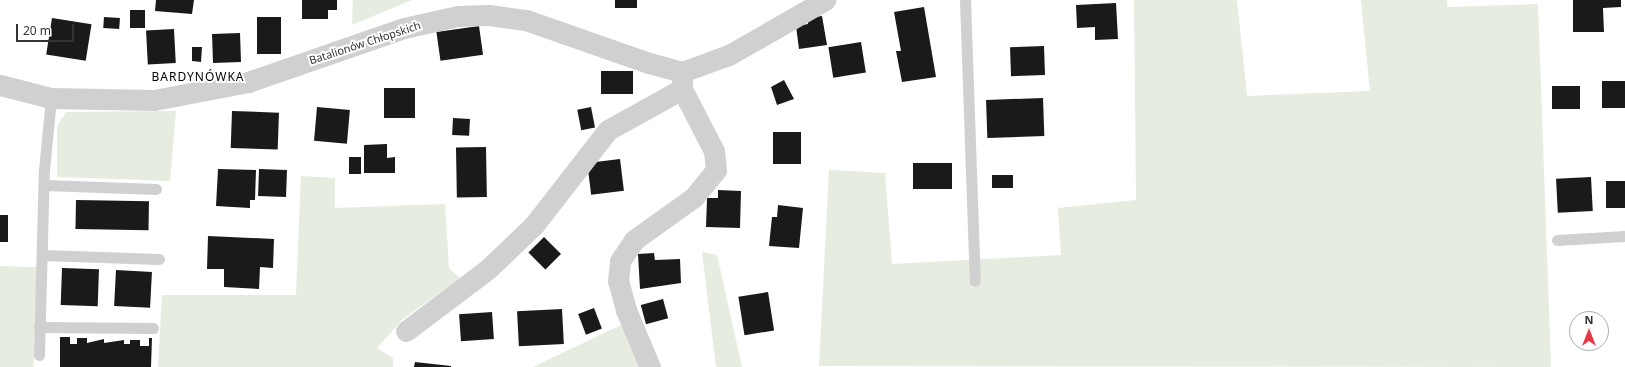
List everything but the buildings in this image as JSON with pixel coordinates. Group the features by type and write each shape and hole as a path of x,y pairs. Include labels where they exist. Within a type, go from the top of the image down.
{"street":[{"path":"406,331 488,270 534,225 608,130 682,80 825,0"},
{"name":"Batalionów Chłopskich","path":"0,84 51,98 154,100 248,82 404,28 458,16 489,15 526,20 649,63 682,80"},
{"path":"650,367 626,310 618,282 620,261 634,240 694,196 716,170 714,151 682,80"}],"lane":[{"path":"965,0 976,281"},
{"path":"39,355 45,185 51,98"},
{"path":"45,185 156,189"},
{"path":"1557,240 1625,236"},
{"path":"43,255 159,259"},
{"path":"39,327 153,328"}],"shaded area":[{"path":"353,0 412,0 352,25"},
{"path":"1134,0 1237,0 1247,96 1370,91 1361,0 1447,0 1447,7 1538,4 1551,367 819,366 829,170 885,173 892,264 1061,255 1058,208 1136,200"},
{"path":"176,111 170,181 57,177 57,127 66,112"},
{"path":"301,176 335,178 335,208 445,204 449,268 460,278 403,319 377,348 393,358 393,367 158,367 162,295 296,295"},
{"path":"702,252 717,255 742,367 716,367"},
{"path":"0,266 37,267 33,367 0,367"},
{"path":"623,324 642,367 533,367"}],"district":[{"name":"BARDYNÓWKA","path":"198,77"}]}
